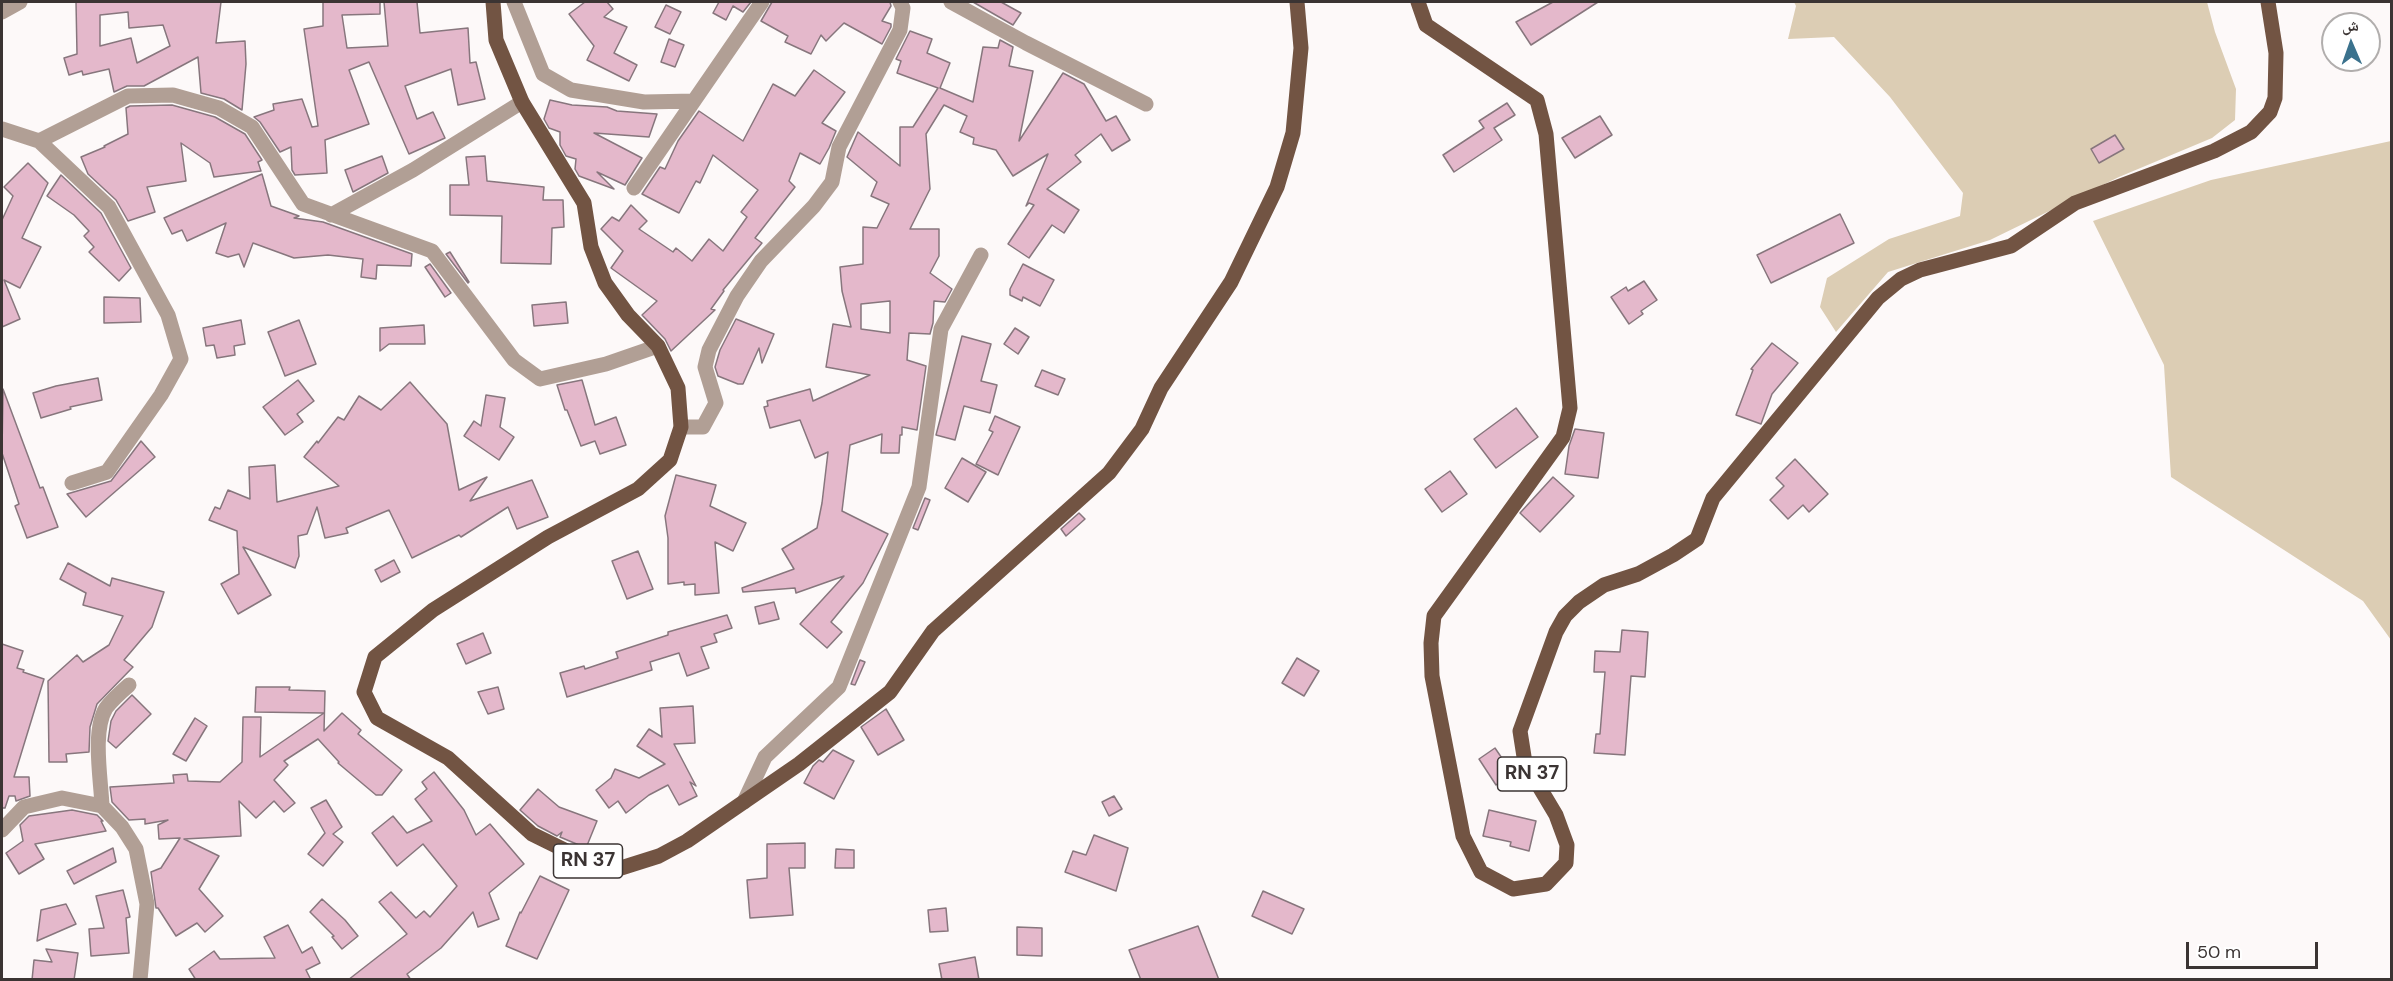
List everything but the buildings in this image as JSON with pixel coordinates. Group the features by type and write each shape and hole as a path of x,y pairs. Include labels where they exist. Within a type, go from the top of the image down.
{"main road":[{"name":"RN 37","path":"493,2 496,40 522,102 584,202 591,247 605,283 628,315 658,346 678,388 681,427 670,460 638,489 548,537 433,610 375,657 364,692 377,718 448,758 532,834 599,867 621,868 659,856 687,841 799,764 890,692 933,631 1109,473 1142,429 1161,388 1231,282 1277,187 1293,133 1300,48 1297,2"},
{"name":"RN 37","path":"1418,2 1426,25 1537,100 1546,134 1570,408 1563,437 1434,616 1431,643 1432,676 1463,836 1481,872 1514,889 1546,884 1566,863 1567,845 1556,815 1526,763 1520,731 1564,616 1578,602 1604,585 1638,574 1697,539 1713,498 1878,298 1902,279 1920,270 2011,246 2075,203 2214,152 2251,132 2270,112 2275,98 2276,53 2268,2"}],"street":[{"path":"2,12 17,2"},
{"path":"513,2 543,74 552,80 571,90 644,102 694,101"},
{"path":"634,188 762,2"},
{"path":"681,427 703,427 716,403 705,367 710,350 737,296 761,261 814,206 832,182 839,147 900,30 903,8 900,2"},
{"path":"951,2 1146,104"},
{"path":"39,141 128,96 173,95 219,108 252,127 303,204 432,251 514,360 540,380 606,364 658,346"},
{"path":"331,215 413,170 522,102"},
{"path":"2,129 39,141 109,207 168,315 181,359 161,395 107,472 72,483"},
{"path":"744,802 765,757 839,687 919,488 941,329 981,255"},
{"path":"102,806 99,740 101,720 107,707 129,685"},
{"path":"2,830 24,807 62,798 102,806 122,827 136,849 147,903 140,980"}],"shaded area":[{"path":"1794,2 2207,2 2215,32 2236,89 2235,120 2212,138 2119,177 1990,240 1888,272 1836,332 1820,307 1827,278 1889,239 1960,216 1963,193 1890,97 1834,37 1788,39 1796,6"},
{"path":"2392,141 2391,640 2363,601 2171,477 2164,365 2093,221 2211,180"}]}
